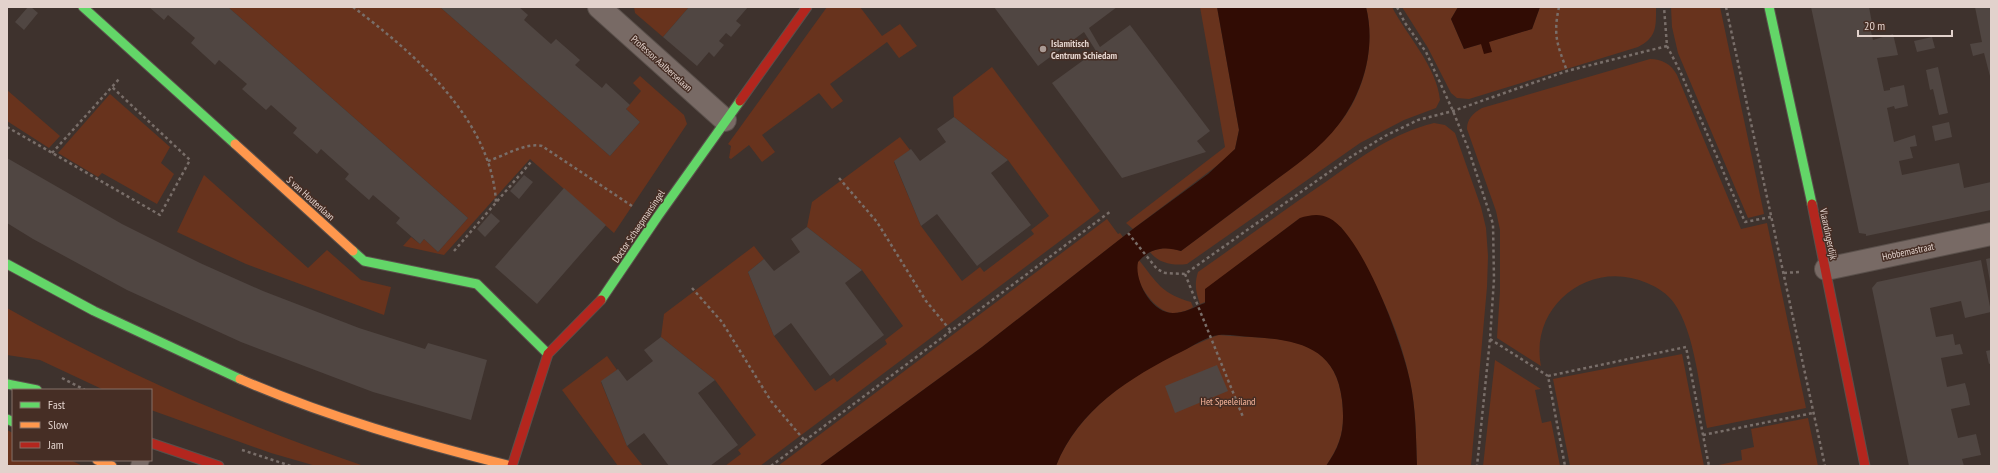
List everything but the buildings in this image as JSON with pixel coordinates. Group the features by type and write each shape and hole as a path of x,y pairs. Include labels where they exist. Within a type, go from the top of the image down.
{"street":[{"name":"S van Houtenlaan","path":"83,7 364,261 477,284 548,354"},
{"name":"Professor Aalberselaan","path":"599,7 725,120"},
{"name":"Doctor Schaepmansingel","path":"512,466 548,354 604,297 725,120 807,7"},
{"name":"Vlaardingerdijk","path":"1769,7 1826,269 1865,466"},
{"name":"Hobbemastraat","path":"1826,269 1991,234"},
{"path":"7,264 55,291 119,323 225,373 283,397 449,450 512,466"},
{"path":"7,384 32,389"},
{"path":"152,443 219,466"},
{"path":"99,461 112,466"}],"path":[{"path":"353,7 430,72 459,108 488,161 495,190 496,203"},
{"path":"1397,7 1405,23 1426,52 1453,111 1468,148 1493,224 1494,279 1490,339 1477,466"},
{"path":"1559,7 1555,26 1557,44 1567,71"},
{"path":"1664,7 1667,46 1680,71 1745,222 1771,217"},
{"path":"1726,7 1814,413 1824,466"},
{"path":"1128,233 1157,269 1165,273 1185,274 1342,163 1385,136 1418,120 1453,111 1567,71 1667,46"},
{"path":"52,153 140,58"},
{"path":"7,128 160,214 190,160 112,87"},
{"path":"488,161 505,156 525,146 535,144 542,146 632,207"},
{"path":"434,275 531,162"},
{"path":"839,178 877,222 926,301 951,331"},
{"path":"771,466 1111,211"},
{"path":"1185,274 1212,345 1243,417"},
{"path":"692,288 722,322 771,401 805,441"},
{"path":"1490,339 1548,376 1686,347 1709,466"},
{"path":"1548,376 1565,466"},
{"path":"1703,435 1814,413"}],"green space":[{"path":"228,7 440,7 610,156 640,122 626,109 641,91 633,83 640,76 684,115 687,124 614,233 530,159 444,255 403,246 411,237 420,244 424,239 438,252 468,218"},
{"path":"634,7 689,7 663,37 635,13"},
{"path":"827,7 860,7 882,36 900,24 917,46 899,58 887,42 830,84 843,101 832,109 819,93 762,135 775,152 762,162 749,145 731,159 729,158 731,146 728,144"},
{"path":"1200,7 1217,7 1239,130 1235,149 1227,158 1133,229 1126,223 1225,147"},
{"path":"1366,7 1392,7 1433,76 1438,88 1440,100 1436,108 1404,120 1360,143 1187,264 1176,265 1166,263 1153,256 1150,252 1162,248 1181,251 1296,164 1323,142 1338,125 1355,99 1366,69 1370,37"},
{"path":"1402,7 1458,7 1451,19 1464,49 1532,29 1540,7 1656,7 1656,20 1652,35 1638,47 1469,99 1457,98 1451,93 1428,48"},
{"path":"1671,7 1720,7 1764,214 1748,218 1678,53 1672,27"},
{"path":"1650,59 1666,63 1677,75 1741,229 1767,223 1806,408 1707,428 1696,363 1687,330 1681,315 1672,300 1662,291 1647,283 1626,277 1605,277 1586,282 1568,292 1554,306 1545,324 1540,344 1541,366 1497,338 1500,291 1500,230 1496,211 1467,129 1469,119 1473,114 1482,108"},
{"path":"992,67 1100,211 760,466 725,466 741,454 738,450 756,435 715,380 661,337 664,314 754,246 764,259 748,272 774,336 815,391 834,378 837,382 887,344 885,340 903,326 862,270 807,227 812,202 900,137 910,150 894,162 921,226 962,281 980,267 984,272 1034,234 1031,230 1049,216 1008,160 954,117 953,97"},
{"path":"7,90 60,136 49,148 7,121"},
{"path":"110,94 170,147 161,163 174,174 157,204 102,173 98,177 58,153"},
{"path":"1434,123 1445,125 1455,133 1481,207 1486,228 1488,256 1487,287 1471,466 1417,466 1412,392 1399,340 1392,320 1374,282 1341,227 1300,218 1206,289 1205,302 1200,304 1196,288 1198,272 1352,163 1391,139 1419,127"},
{"path":"204,175 308,268 327,250 361,280 391,287 384,315 246,264 177,232"},
{"path":"1107,219 1118,234 1120,233 1123,237 982,347 819,466 778,466"},
{"path":"1139,260 1161,287 1181,299 1191,302 1193,307 1183,312 1172,313 1158,307 1140,284 1137,275"},
{"path":"7,308 93,354 182,395 272,433 364,466 316,466 271,453 152,410 152,389 102,389 40,360 7,355"},
{"name":"Het Speeleiland","path":"1218,335 1259,337 1297,343 1313,350 1327,361 1337,377 1342,400 1343,419 1339,442 1326,466 1056,466 1068,442 1084,421 1102,402 1123,385 1169,357"},
{"path":"1682,354 1704,466 1570,466 1553,379"},
{"path":"607,356 617,370 601,382 627,446 643,466 618,466 562,390"},
{"path":"1495,360 1541,389 1535,390 1542,423 1551,421 1560,466 1483,466"},
{"path":"1808,418 1818,466 1714,466 1742,460 1741,450 1754,447 1751,429"},
{"path":"7,430 12,432 12,461 72,461 83,466 11,466 7,464"}],"shaded area":[{"path":"1217,7 1366,7 1370,38 1366,68 1348,111 1331,134 1322,143 1292,168 1181,251 1175,249 1158,249 1143,257 1138,262 1137,269 1142,286 1151,302 1165,312 1177,313 1189,310 1205,303 1205,289 1300,218 1322,215 1329,218 1342,228 1355,245 1379,292 1399,343 1406,364 1412,392 1417,466 1326,466 1339,442 1343,419 1342,400 1338,382 1332,368 1323,358 1312,350 1299,344 1269,338 1223,335 1205,339 1163,361 1125,384 1108,397 1078,428 1066,446 1056,466 819,466 982,347 1133,229 1208,174 1235,149 1239,130"},
{"path":"1458,7 1540,7 1532,29 1489,42 1492,52 1484,54 1481,44 1464,49 1451,19"}],"traffic: fast":[{"path":"83,7 235,144"},
{"path":"1769,7 1812,204"},
{"path":"601,300 658,216 740,101"},
{"path":"353,251 364,261 477,284 548,354"},
{"path":"7,264 94,311 240,379"},
{"path":"7,384 32,389"},
{"path":"7,419 12,422"}],"traffic: slow":[{"path":"235,144 353,251"},
{"path":"240,379 273,393 374,428 511,466"},
{"path":"100,461 112,466"}],"traffic: jam":[{"path":"740,101 807,7"},
{"path":"1812,204 1865,466"},
{"path":"512,466 548,354 601,300"},
{"path":"152,443 219,466"}],"place":[{"name":"Islamitisch Centrum Schiedam","path":"1043,49"}]}
